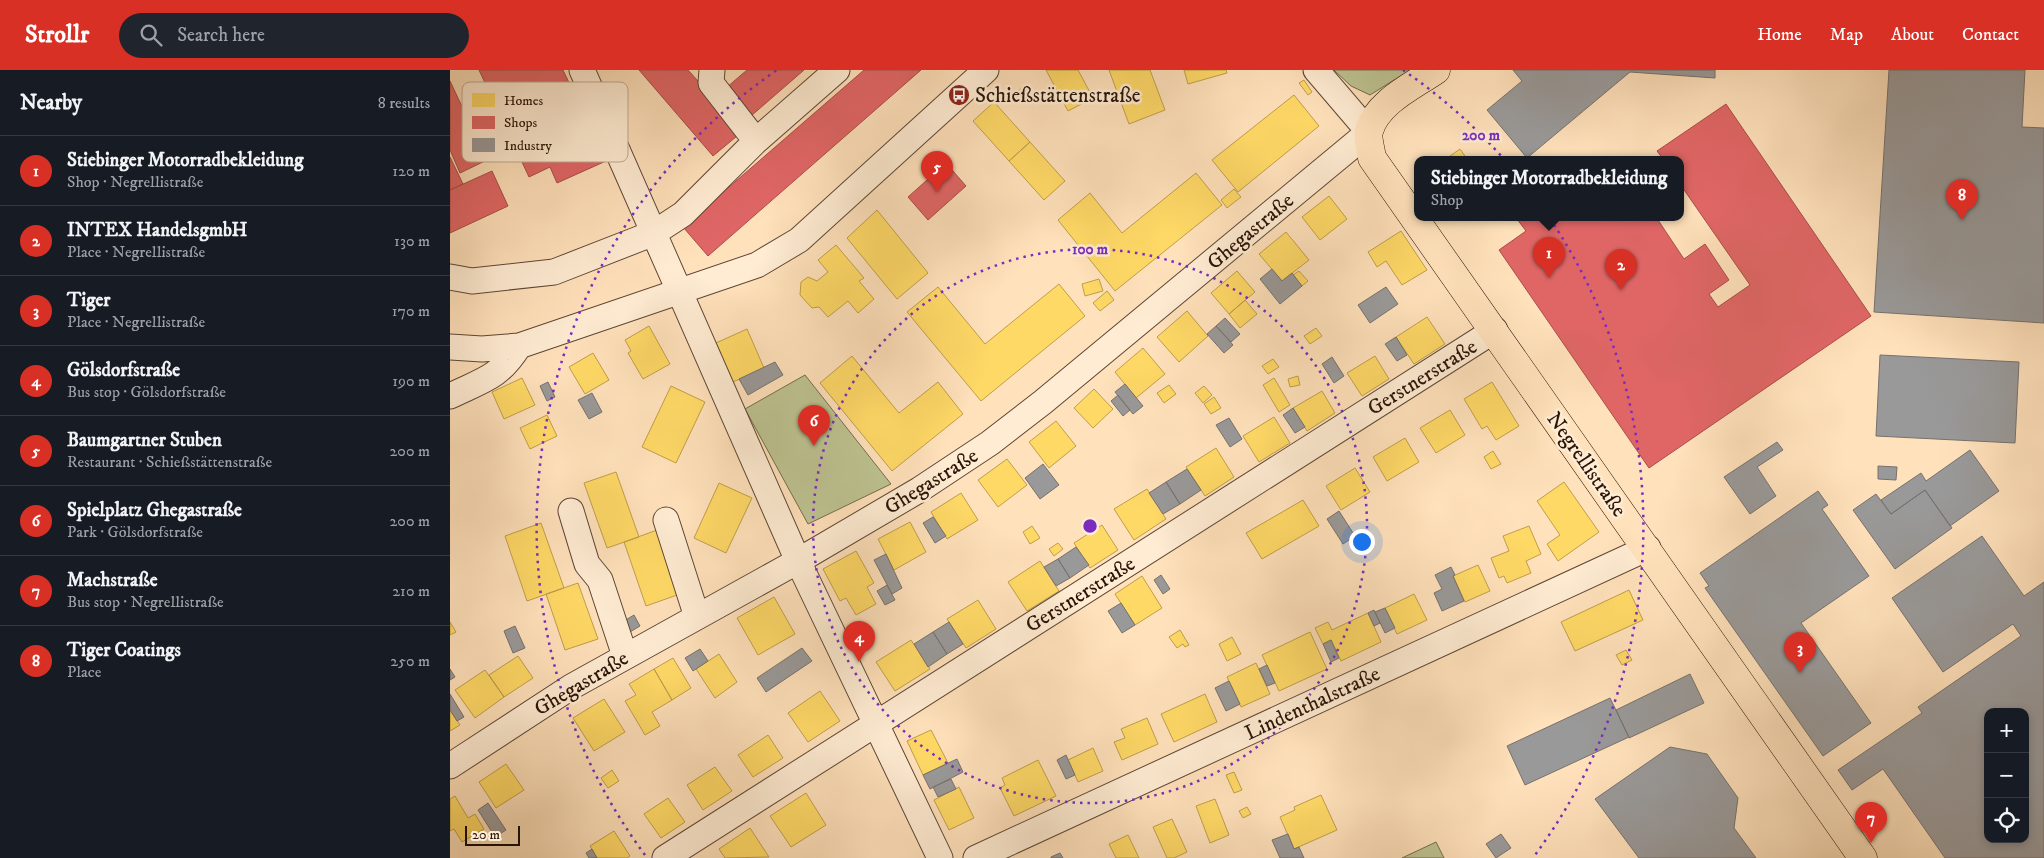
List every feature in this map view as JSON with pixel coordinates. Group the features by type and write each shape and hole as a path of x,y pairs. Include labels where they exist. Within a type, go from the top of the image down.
{"main road":[{"path":"1369,132 1375,117 1384,106 1436,70"},
{"name":"Negrellistraße","path":"1369,132 1372,158 1414,217"},
{"name":"Negrellistraße","path":"1417,221 1864,858"}],"street":[{"path":"582,70 587,82"},
{"path":"712,70 711,83 756,141"},
{"path":"450,277 472,281 554,272 654,233 683,214 756,141 837,70"},
{"path":"450,347 482,350 519,346 757,265 799,240 986,70"},
{"path":"1316,70 1369,132"},
{"name":"Ghegastraße","path":"450,766 532,711 626,656 798,561 919,490 990,443 1043,402 1369,132"},
{"path":"623,162 798,561 874,724 940,858"},
{"name":"Gerstnerstraße","path":"665,858 1495,330"},
{"path":"450,396 498,373 508,363 519,346"},
{"path":"571,512 587,564 600,580 626,656"},
{"path":"666,520 697,617"},
{"name":"Lindenthalstraße","path":"976,858 1648,548"}],"green space":[{"path":"1334,70 1410,70 1370,95 1351,86"},
{"path":"805,375 891,484 808,524 745,409"},
{"path":"1436,842 1444,858 1402,858"}],"building: Homes":[{"path":"1046,70 1078,70 1093,98 1068,111"},
{"path":"1109,70 1150,70 1165,110 1129,124"},
{"path":"1184,70 1226,70 1227,73 1188,84"},
{"path":"1304,80 1312,92 1308,95 1299,83"},
{"path":"1026,84 1032,91 1019,103 1013,96"},
{"path":"1294,95 1319,126 1238,192 1212,160"},
{"path":"994,102 1030,142 1009,161 973,121"},
{"path":"1030,142 1065,181 1044,200 1009,161"},
{"path":"1460,149 1465,156 1450,156"},
{"path":"1196,173 1222,205 1115,291 1058,220 1090,193 1122,233"},
{"path":"1234,189 1241,197 1227,208 1221,200"},
{"path":"1329,196 1347,219 1320,240 1302,217"},
{"path":"877,210 928,273 897,299 847,238"},
{"path":"1401,231 1427,270 1402,285 1386,261 1377,267 1368,252"},
{"path":"1286,232 1309,260 1282,281 1259,254"},
{"path":"836,245 864,278 859,281 874,299 858,313 848,301 828,317 819,307 812,308 800,295 801,282 808,277 817,281 828,272 818,260"},
{"path":"1237,271 1255,292 1229,314 1211,293"},
{"path":"1299,271 1308,281 1302,286 1293,275"},
{"path":"1099,279 1103,291 1085,296 1082,284"},
{"path":"1059,284 1085,316 981,401 907,312 938,287 985,344"},
{"path":"1107,291 1114,300 1100,311 1093,303"},
{"path":"1245,300 1257,314 1240,328 1229,314"},
{"path":"1187,311 1208,336 1179,362 1157,337"},
{"path":"1427,317 1445,344 1414,364 1396,337"},
{"path":"649,326 670,364 643,379 628,353 631,351 625,340"},
{"path":"1316,328 1322,336 1310,344 1304,336"},
{"path":"747,329 764,368 733,382 716,343"},
{"path":"1143,348 1165,374 1136,398 1115,372"},
{"path":"593,353 609,380 585,394 569,367"},
{"path":"852,356 899,413 938,382 963,414 892,471 820,383"},
{"path":"1375,356 1389,379 1362,396 1347,373"},
{"path":"1273,359 1279,367 1268,374 1262,366"},
{"path":"1298,376 1300,385 1290,387 1288,379"},
{"path":"522,378 535,405 504,419 492,392"},
{"path":"1274,378 1290,405 1279,412 1263,385"},
{"path":"1492,382 1519,426 1496,440 1487,426 1482,429 1464,399"},
{"path":"1169,385 1176,394 1164,403 1157,393"},
{"path":"671,386 705,402 676,463 642,447"},
{"path":"1204,386 1212,395 1203,403 1195,393"},
{"path":"1094,389 1113,409 1093,428 1074,408"},
{"path":"1322,391 1335,413 1307,431 1293,408"},
{"path":"1214,397 1221,408 1211,414 1204,404"},
{"path":"1450,410 1465,435 1436,453 1420,428"},
{"path":"547,415 557,436 530,449 520,428"},
{"path":"1274,417 1290,443 1259,462 1243,436"},
{"path":"1056,421 1076,446 1049,468 1029,442"},
{"path":"1405,438 1419,462 1387,481 1373,457"},
{"path":"1216,448 1234,477 1205,496 1186,467"},
{"path":"1493,451 1501,464 1491,469 1484,457"},
{"path":"1007,459 1027,485 998,507 978,480"},
{"path":"1355,468 1370,492 1341,510 1326,486"},
{"path":"616,472 639,537 607,548 584,483"},
{"path":"1564,482 1599,532 1558,561 1547,544 1560,535 1537,501"},
{"path":"719,483 752,498 726,553 694,538"},
{"path":"1147,489 1166,519 1134,540 1114,509"},
{"path":"961,493 978,520 947,539 931,512"},
{"path":"1303,500 1319,526 1262,559 1246,533"},
{"path":"910,522 926,552 894,570 878,539"},
{"path":"541,523 564,588 527,601 505,536"},
{"path":"1102,525 1118,550 1090,568 1074,543"},
{"path":"1032,526 1040,538 1030,544 1023,532"},
{"path":"1529,526 1541,554 1526,561 1531,573 1507,583 1504,576 1499,578 1491,558 1509,551 1503,536"},
{"path":"657,530 680,594 646,606 624,542"},
{"path":"1058,543 1063,549 1054,556 1049,549"},
{"path":"856,551 874,583 867,587 876,604 856,615 846,598 840,601 823,569"},
{"path":"1040,561 1059,591 1027,611 1008,582"},
{"path":"1478,565 1490,591 1465,602 1453,576"},
{"path":"1142,576 1162,608 1135,625 1115,594"},
{"path":"578,583 598,639 565,650 546,594"},
{"path":"1629,590 1643,620 1575,651 1561,622"},
{"path":"1414,594 1427,620 1397,634 1385,608"},
{"path":"774,597 795,634 758,655 737,618"},
{"path":"978,600 996,629 966,648 947,619"},
{"path":"1368,613 1381,642 1341,661 1331,640 1323,644 1315,628 1328,622 1332,630"},
{"path":"450,622 456,632 450,635"},
{"path":"1180,630 1189,645 1185,647 1183,644 1177,648 1169,637"},
{"path":"1310,632 1327,669 1279,691 1262,655"},
{"path":"1232,637 1241,654 1227,661 1219,644"},
{"path":"911,640 930,669 895,691 876,662"},
{"path":"1626,650 1632,660 1622,665 1616,655"},
{"path":"719,654 737,682 715,698 696,669"},
{"path":"518,656 533,678 504,697 489,675"},
{"path":"673,658 691,688 672,700 654,669"},
{"path":"1256,663 1270,694 1241,707 1227,677"},
{"path":"654,669 672,700 652,712 660,726 645,735 625,701 636,695 629,684"},
{"path":"485,670 504,697 475,718 455,690"},
{"path":"820,691 840,721 808,742 788,713"},
{"path":"1205,694 1217,722 1174,742 1161,714"},
{"path":"604,699 625,732 594,751 573,718"},
{"path":"450,710 460,725 450,731"},
{"path":"1147,718 1158,744 1122,760 1114,742 1125,738 1121,729"},
{"path":"931,730 948,763 923,775 907,741"},
{"path":"768,735 783,758 753,777 738,755"},
{"path":"1093,748 1103,771 1078,782 1068,760"},
{"path":"1038,760 1056,796 1014,816 1000,788 1005,785 1002,778"},
{"path":"506,764 524,790 496,808 479,782"},
{"path":"715,767 732,791 703,810 687,785"},
{"path":"612,770 619,781 608,788 601,778"},
{"path":"1234,772 1242,790 1234,793 1226,775"},
{"path":"959,787 974,818 949,830 934,800"},
{"path":"806,793 826,825 791,847 770,816"},
{"path":"1321,795 1337,830 1294,849 1280,817 1295,810 1294,807"},
{"path":"455,796 468,818 475,814 484,829 462,842 454,829 450,831 450,799"},
{"path":"668,798 685,822 661,838 644,814"},
{"path":"1215,799 1229,835 1210,843 1196,806"},
{"path":"1247,807 1251,814 1243,818 1239,811"},
{"path":"1172,819 1187,852 1174,858 1167,858 1153,827"},
{"path":"750,828 769,857 725,858 719,849"},
{"path":"614,831 630,856 627,858 597,858 590,846"},
{"path":"1128,835 1139,858 1116,858 1109,844"}],"building: Shops":[{"path":"479,70 563,70 569,82 485,82"},
{"path":"639,70 688,70 743,131 713,156"},
{"path":"747,70 804,70 751,116 726,88"},
{"path":"864,70 921,70 708,256 683,227"},
{"path":"450,81 462,107 462,162 483,162 460,173 450,150"},
{"path":"1726,104 1871,316 1649,468 1499,250 1526,231 1518,221 1659,221 1684,259 1705,244 1729,280 1709,294 1718,307 1750,285 1684,190 1684,156 1661,156 1657,151"},
{"path":"450,157 463,184 450,190"},
{"path":"522,162 604,162 557,183 550,167 529,177"},
{"path":"946,163 966,186 928,220 908,197"},
{"path":"492,171 508,206 450,233 450,190"}],"building: Industry":[{"path":"1513,70 1715,70 1715,78 1630,72 1529,156 1525,156 1487,110 1522,81"},
{"path":"1889,70 2025,70 2022,127 2044,128 2044,323 1874,312"},
{"path":"1272,269 1282,281 1292,273 1302,286 1280,304 1260,279"},
{"path":"1386,287 1398,304 1370,323 1358,305"},
{"path":"1225,318 1240,334 1231,342 1216,326"},
{"path":"1216,326 1233,345 1224,353 1207,334"},
{"path":"1396,337 1407,355 1397,361 1385,344"},
{"path":"1880,355 2019,362 2015,443 1876,436"},
{"path":"1332,357 1344,376 1334,383 1322,364"},
{"path":"775,362 783,375 748,395 739,379"},
{"path":"548,382 555,397 547,401 540,386"},
{"path":"1125,384 1143,406 1133,414 1115,392"},
{"path":"592,393 602,412 589,419 578,400"},
{"path":"1118,395 1130,410 1123,416 1111,401"},
{"path":"1293,408 1305,427 1295,433 1283,415"},
{"path":"1229,418 1242,439 1230,447 1216,425"},
{"path":"1777,442 1783,450 1757,467 1776,496 1750,514 1724,477"},
{"path":"1970,450 1999,491 1950,526 1925,490 1891,514 1881,500 1921,473 1926,481"},
{"path":"1043,464 1059,485 1040,499 1025,478"},
{"path":"1878,466 1897,467 1896,480 1878,479"},
{"path":"1187,469 1201,490 1180,504 1166,482"},
{"path":"1166,482 1180,504 1163,514 1149,493"},
{"path":"1925,490 1952,528 1895,569 1853,510 1876,494 1891,514"},
{"path":"1818,491 1828,505 1822,509 1869,576 1801,623 1871,723 1823,756 1705,588 1709,586 1700,573"},
{"path":"1339,511 1355,536 1343,544 1327,519"},
{"path":"933,517 946,536 935,543 923,523"},
{"path":"1982,536 2024,596 2044,582 2044,858 1945,858 1883,769 1852,790 1838,770 1922,713 1918,707 2021,636 2013,624 1943,672 1892,598"},
{"path":"1076,547 1089,565 1070,578 1058,559"},
{"path":"886,554 902,588 892,594 874,560"},
{"path":"1058,559 1070,578 1056,586 1044,567"},
{"path":"1451,567 1464,601 1442,611 1434,593 1442,589 1435,575"},
{"path":"1161,575 1170,589 1163,594 1154,580"},
{"path":"887,585 895,600 885,605 877,591"},
{"path":"1121,603 1135,625 1122,633 1108,611"},
{"path":"1385,608 1395,628 1385,633 1375,612"},
{"path":"1374,610 1380,623 1374,626 1368,613"},
{"path":"634,615 640,626 625,635 619,624"},
{"path":"949,622 963,644 947,654 933,632"},
{"path":"515,626 525,648 513,653 504,631"},
{"path":"933,632 947,654 928,667 914,644"},
{"path":"1331,640 1339,658 1331,662 1323,644"},
{"path":"802,648 812,661 766,692 757,678"},
{"path":"700,649 708,661 693,671 685,658"},
{"path":"1267,665 1275,683 1267,686 1259,669"},
{"path":"450,669 455,677 450,680"},
{"path":"1690,674 1704,703 1629,738 1616,710"},
{"path":"1229,681 1240,704 1226,711 1215,688"},
{"path":"450,694 464,717 457,721 450,710"},
{"path":"1610,698 1629,737 1525,785 1507,746"},
{"path":"1670,747 1707,754 1738,798 1734,828 1756,858 1639,858 1595,799"},
{"path":"1066,755 1075,775 1066,779 1057,760"},
{"path":"957,759 963,772 930,789 923,775"},
{"path":"951,779 956,789 938,797 933,787"},
{"path":"488,803 506,830 495,837 478,810"},
{"path":"1288,834 1294,849 1299,847 1304,858 1280,858 1272,840"},
{"path":"1501,834 1511,848 1496,858 1486,844"},
{"path":"592,849 597,858 589,858 586,853"},
{"path":"1060,853 1063,858 1051,858 1051,857"}],"place":[{"name":"Schießstättenstraße","path":"959,95"},
{"name":"Baumgartner Stuben","path":"937,192"},
{"name":"Tiger Coatings","path":"1962,220"},
{"name":"Stiebinger Motorradbekleidung","path":"1549,278"},
{"name":"INTEX HandelsgmbH","path":"1621,290"},
{"name":"Spielplatz Ghegastraße","path":"814,446"},
{"name":"Gölsdorfstraße","path":"859,662"},
{"name":"Tiger","path":"1800,673"},
{"name":"Machstraße","path":"1871,843"}]}
